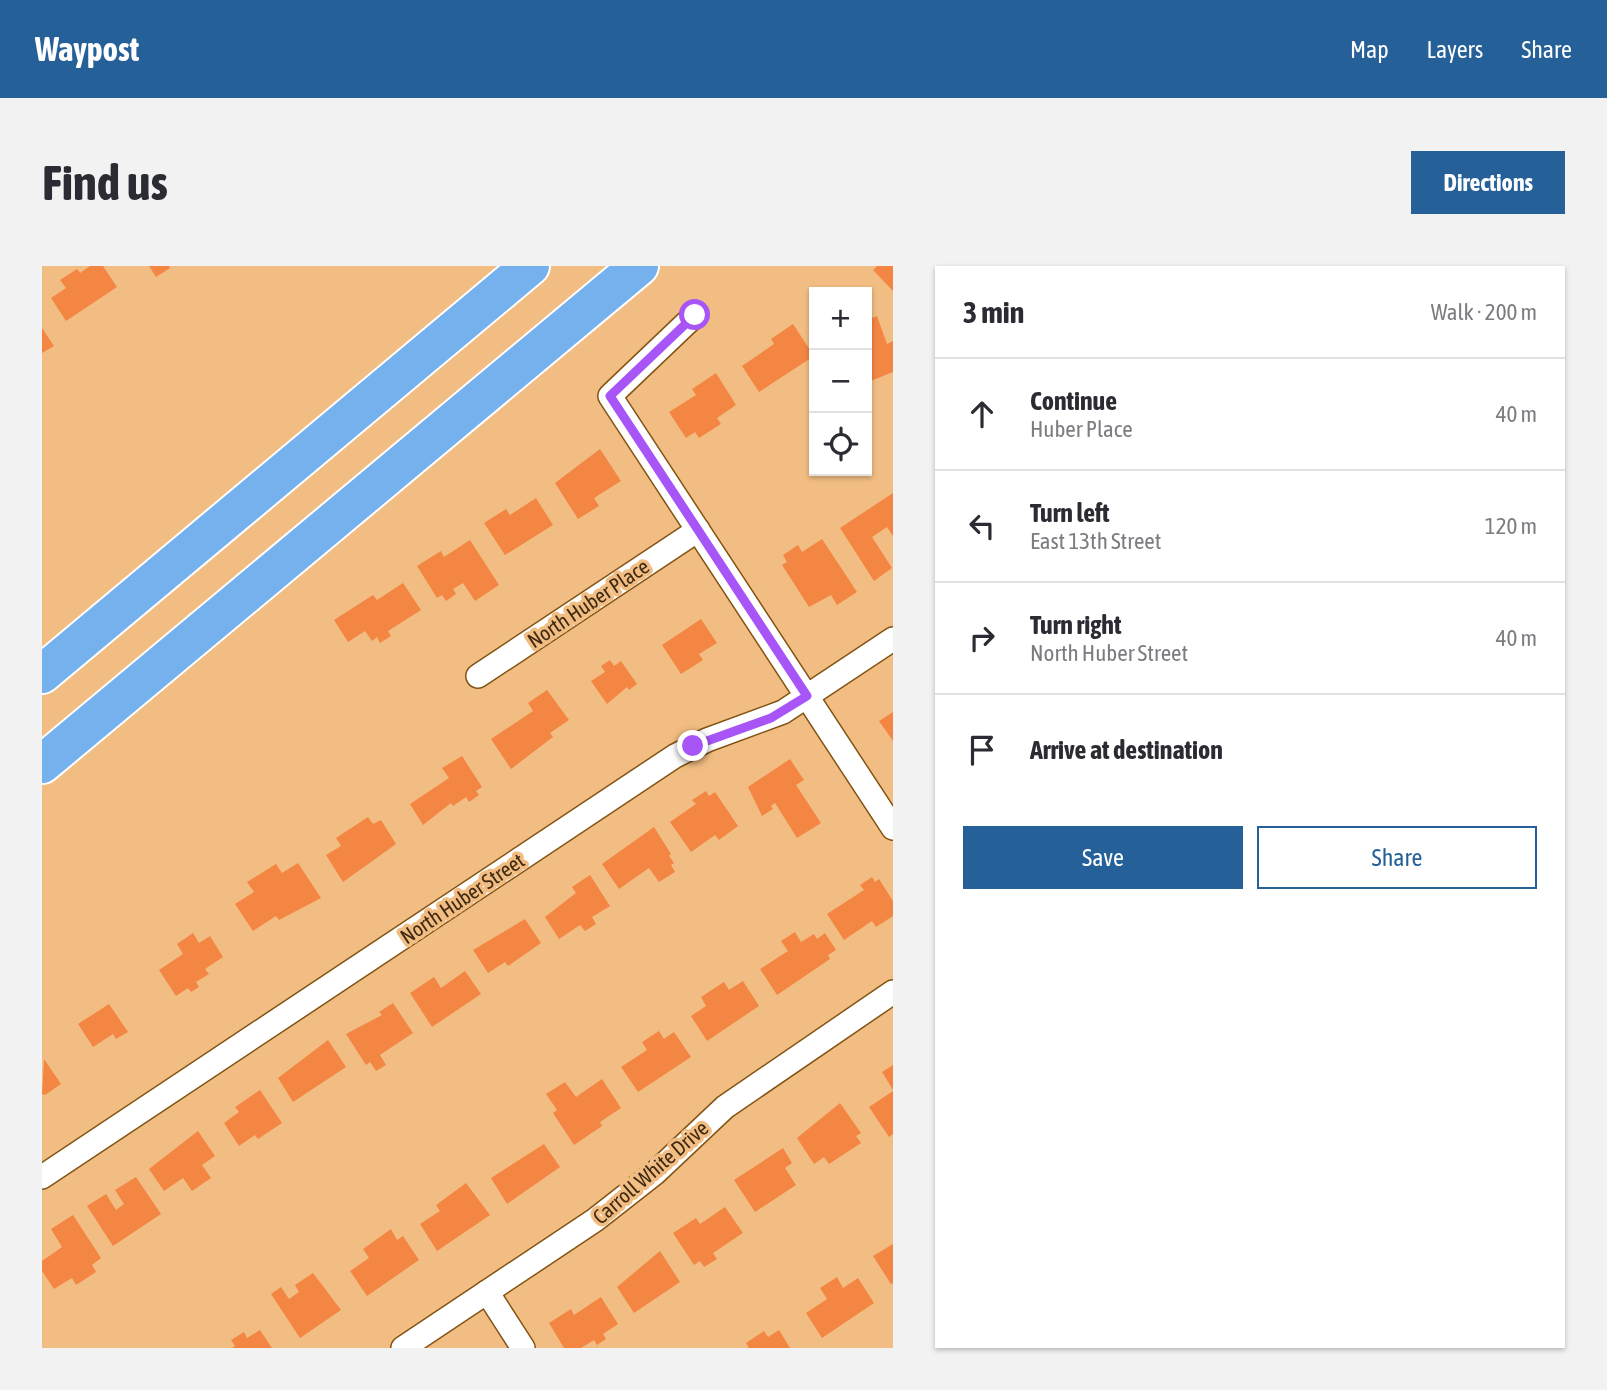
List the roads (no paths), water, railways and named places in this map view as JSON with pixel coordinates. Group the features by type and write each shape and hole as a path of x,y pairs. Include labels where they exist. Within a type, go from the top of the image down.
{"highway":[{"path":"42,674 530,266"},
{"path":"42,764 639,266"}],"street":[{"path":"695,315 610,396 893,828"},
{"name":"North Huber Place","path":"478,676 698,530"},
{"name":"North Huber Street","path":"42,1177 675,756 707,740 771,718 893,639"},
{"name":"Carroll White Drive","path":"403,1348 603,1215 749,1089 893,992"},
{"path":"487,1292 523,1348"}]}
